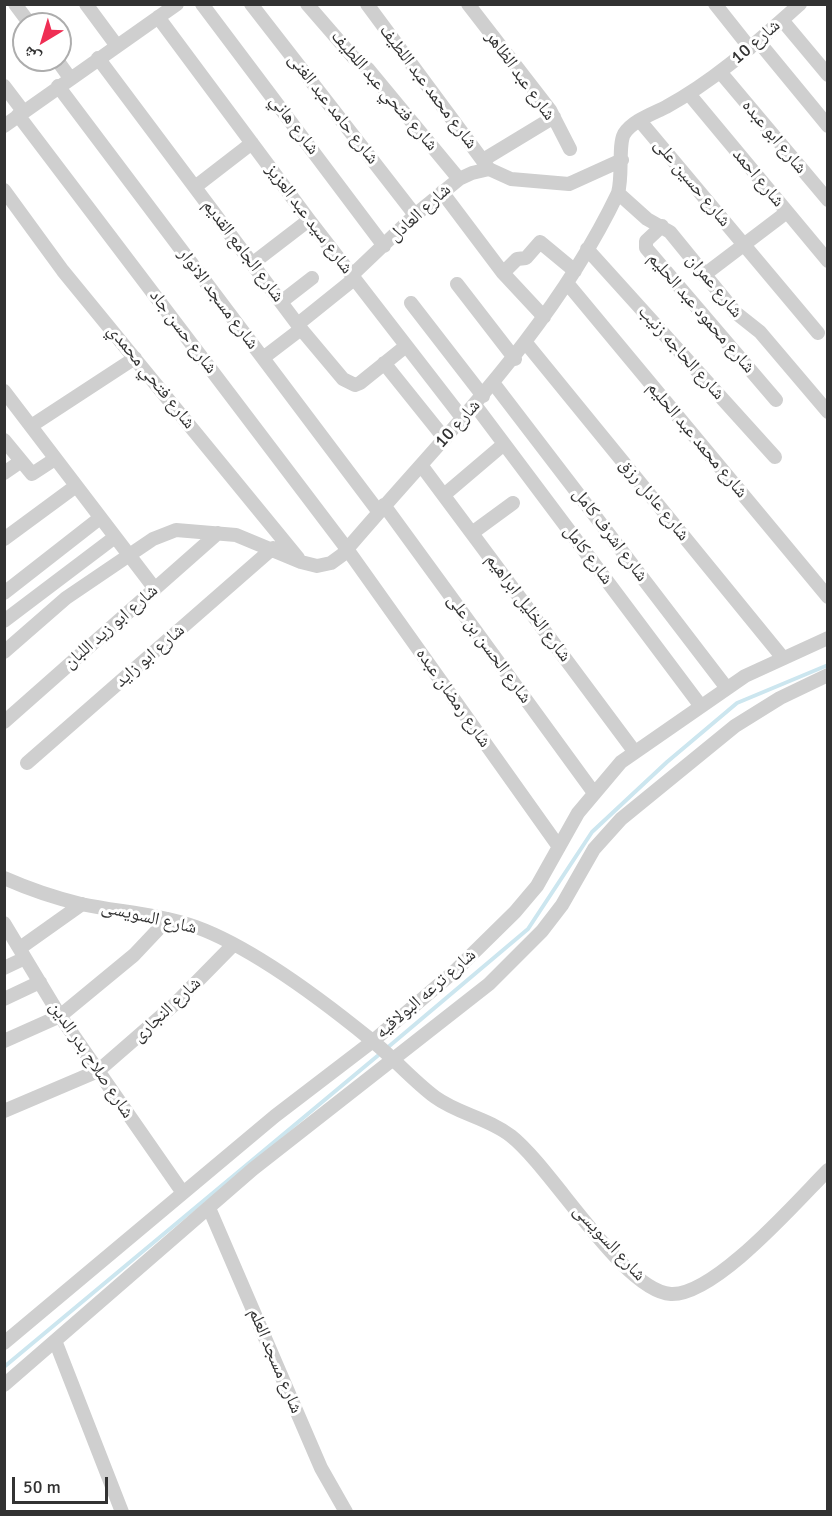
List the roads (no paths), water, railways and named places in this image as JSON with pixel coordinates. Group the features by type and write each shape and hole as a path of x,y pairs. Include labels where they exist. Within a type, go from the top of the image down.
{"street":[{"path":"86,4 117,45"},
{"path":"4,126 177,4"},
{"name":"شارع هاني","path":"202,4 384,246"},
{"name":"شارع حامد عبد الغنى","path":"251,4 414,215"},
{"name":"شارع فتحي عبد اللطيف","path":"307,4 353,57 368,69 459,179"},
{"name":"شارع محمد عبد اللطيف","path":"367,4 490,168"},
{"name":"شارع عبد الظاهر","path":"468,4 554,117 557,130 570,148"},
{"path":"715,4 828,126"},
{"name":"شارع 10","path":"6,646 66,598 129,555 153,539 176,530 236,535 317,566 330,562 347,549 381,508 494,384 526,343 567,283 618,193 622,178 620,144 624,134 640,121 721,73 800,4"},
{"name":"شارع سيد عبد العزيز","path":"158,17 352,278 463,419"},
{"path":"782,20 828,75"},
{"name":"شارع الجامع القديم","path":"98,58 281,302 348,383 360,383 406,346"},
{"path":"66,72 70,78"},
{"name":"شارع ابو عبده","path":"721,73 828,200"},
{"name":"شارع حسن جاد","path":"4,86 21,113 347,549"},
{"name":"شارع مسجد الانوار","path":"58,86 263,358 381,508"},
{"name":"شارع احمد","path":"689,94 828,261"},
{"name":"شارع العادل","path":"263,358 352,278 414,215 459,179 472,172 490,168 554,117"},
{"name":"شارع حسين على","path":"640,121 818,333"},
{"path":"195,188 252,143"},
{"path":"490,168 511,179 569,184 622,160"},
{"name":"شارع فتحي محمدي","path":"4,190 63,271 302,562"},
{"path":"442,192 502,273 544,317"},
{"name":"شارع عمران","path":"618,193 647,219 662,226 736,313 760,332 828,412"},
{"path":"704,275 787,212"},
{"path":"253,263 309,220"},
{"name":"شارع محمود عبد الحليم","path":"662,226 646,241 646,248 776,400"},
{"path":"502,273 517,259 526,258 540,242 575,271"},
{"name":"شارع الحاجه زنيب","path":"587,249 775,457"},
{"path":"281,302 312,278"},
{"name":"شارع محمد عبد الحليم","path":"567,283 828,597"},
{"path":"457,284 514,358"},
{"name":"شارع كامل","path":"411,303 479,401 504,444 700,705"},
{"name":"شارع عادل رزق","path":"526,343 783,658"},
{"path":"31,426 135,358"},
{"path":"384,363 445,439"},
{"name":"شارع اشرف كامل","path":"494,384 726,687"},
{"path":"4,391 155,589"},
{"path":"4,440 29,472 35,474 55,459"},
{"path":"444,495 504,444"},
{"path":"4,473 20,462"},
{"name":"شارع الخليل ابراهيم","path":"421,465 634,751"},
{"path":"4,539 76,486"},
{"path":"472,532 513,503"},
{"name":"شارع الحسن بن على","path":"381,508 594,793"},
{"path":"4,593 100,518"},
{"name":"شارع ابو زيد اللبان","path":"4,722 218,533"},
{"path":"4,621 115,537"},
{"name":"شارع ابو زايد","path":"27,763 273,549"},
{"name":"شارع رمضان عبده","path":"347,549 559,847"},
{"name":"شارع ترعه البولاقيه","path":"4,1343 183,1193 375,1043 456,970 515,912 537,886 578,813 621,762 726,687 828,638"},
{"name":"شارع ترعه البولاقيه","path":"4,1385 56,1343 253,1169 489,984 520,956 562,905 594,849 621,819 735,726 780,698 828,675"},
{"name":"شارع السويسى","path":"4,878 47,895 82,904 168,919 196,927 233,945 307,991 375,1043 392,1060 449,1106 495,1125 511,1136 544,1169 584,1220 627,1267 657,1291 671,1294 686,1293 713,1277 760,1239 828,1170"},
{"path":"4,968 82,904"},
{"path":"4,1041 60,1016 134,955 168,919"},
{"name":"شارع صلاح بدر الدين","path":"4,923 60,1016 183,1193"},
{"name":"شارع النجارى","path":"4,1111 98,1071 167,1012 233,945"},
{"path":"4,999 40,982"},
{"name":"شارع مسجد العلم","path":"209,1208 321,1468 346,1512"},
{"path":"56,1343 122,1512"}],"waterway":[{"path":"387,1048 528,929 592,832 667,762 737,703 828,665"},
{"path":"4,1367 381,1053"}]}
